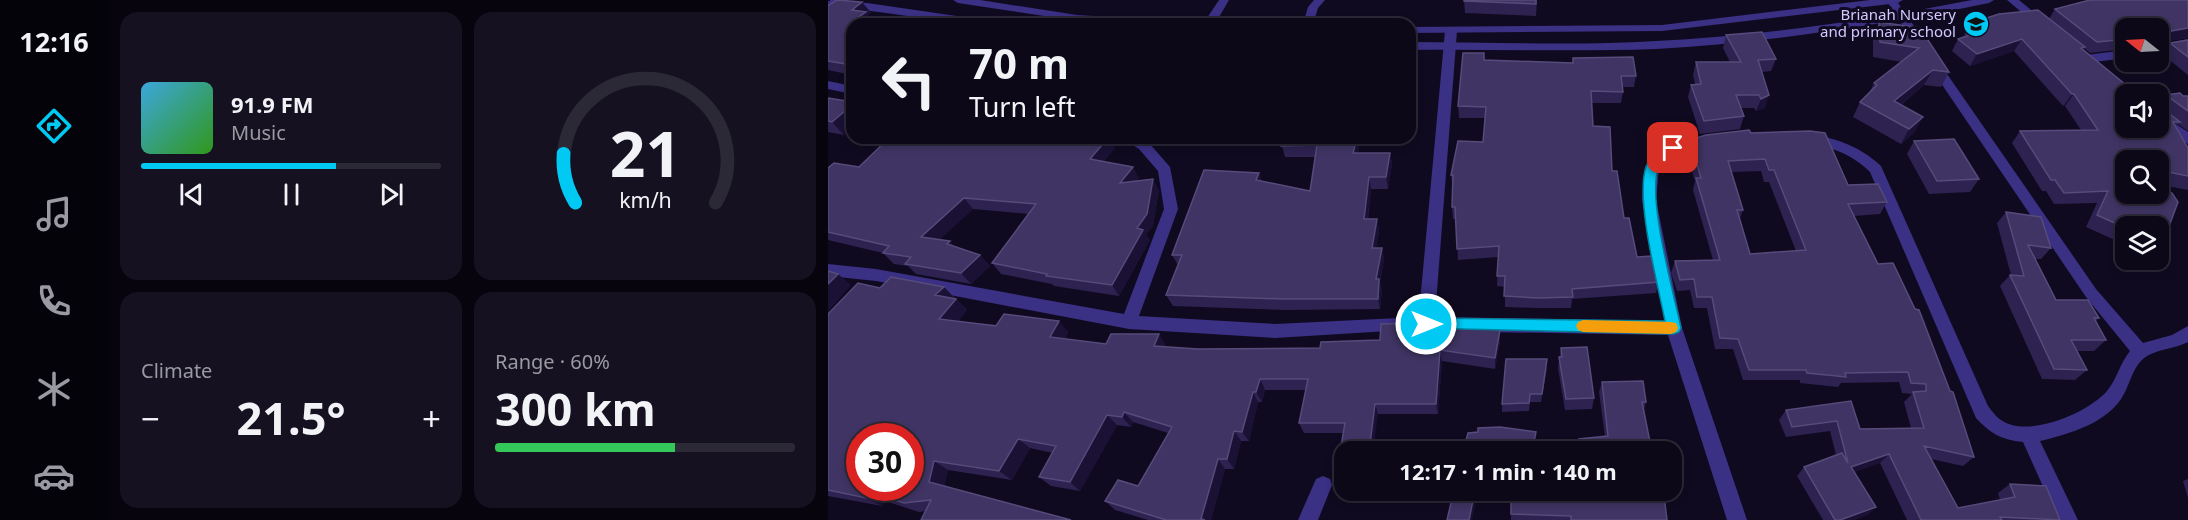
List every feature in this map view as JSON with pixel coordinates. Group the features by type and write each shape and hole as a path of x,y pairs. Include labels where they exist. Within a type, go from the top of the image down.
{"street":[{"path":"958,0 1077,18"},
{"path":"1213,18 1224,0"},
{"path":"1416,46 1656,45 1771,34 1902,17 1989,0"},
{"path":"2012,0 2049,30"},
{"path":"1416,30 1662,28 1894,1 1902,17 2085,284 2140,351"},
{"path":"831,3 945,18"},
{"path":"1426,324 1451,30"},
{"path":"2169,47 2188,43"},
{"path":"2104,73 2082,56 2115,54"},
{"path":"828,85 846,89"},
{"path":"2169,124 2188,139"},
{"path":"1798,136 1846,147 1864,156 1876,169 1982,412 1995,426 2008,432 2029,436 2061,427 2095,412 2114,397 2140,351 2179,341 2188,333"},
{"path":"1719,139 1684,143 1662,154 1652,167 1649,200 1674,328 1737,520"},
{"path":"1130,322 1171,209 1165,170 1140,144"},
{"path":"828,270 876,275 1130,322 1275,331 1426,324 1674,328"},
{"path":"860,292 876,275"},
{"path":"2029,436 2068,520"},
{"path":"1308,520 1323,485"}],"lane":[{"path":"1310,18 1313,7 1320,0"}],"building":[{"path":"837,0 862,2 852,10 866,12 857,18 846,18 846,64 828,61 828,6"},
{"path":"1536,0 1536,4 1464,1"},
{"path":"2090,0 2188,0 2188,28 2169,31 2169,18 2115,18 2115,40 2097,42 2055,9"},
{"path":"2038,10 2085,47 2081,48 2125,84 2115,84 2115,138 2169,138 2169,113 2180,122 2173,122 2188,148 2188,176 2169,172 2169,150 2115,150 2115,204 2169,204 2169,192 2172,193 2178,202 2169,226 2169,216 2115,216 2115,223 2097,215 2108,191 2064,193 2055,180 2051,180 2020,131 2098,130 2074,94 2022,39 1977,54 1958,39 1982,31 1971,23 1999,14"},
{"path":"1879,22 1920,28 1949,72 1933,70 1894,101 1923,117 1909,129 1860,102 1877,85 1874,83 1919,48 1880,42"},
{"path":"1762,32 1776,59 1758,60 1769,95 1761,99 1759,95 1736,95 1744,116 1704,121 1691,85 1701,84 1696,62 1741,62 1726,35"},
{"path":"2188,40 2188,57 2170,43"},
{"path":"1463,53 1484,53 1484,60 1573,63 1573,58 1633,57 1636,76 1621,76 1623,92 1591,91 1593,126 1610,127 1612,171 1617,171 1624,218 1629,218 1637,257 1652,256 1659,282 1572,289 1573,297 1504,296 1505,276 1497,276 1499,246 1457,249 1455,207 1452,207 1453,175 1451,175 1458,141 1483,142 1486,107 1458,106"},
{"path":"2180,93 2188,96 2188,111 2170,98 2169,94"},
{"path":"828,98 846,101 846,110 832,122 828,121"},
{"path":"1749,130 1751,133 1810,131 1825,133 1848,185 1878,184 1887,202 1848,204 1878,264 1893,263 1915,309 1919,310 1950,391 1953,392 1974,457 1924,446 1958,508 2015,497 2010,484 2046,486 2060,520 2000,517 2002,520 1921,520 1889,454 1851,467 1876,507 1835,520 1804,467 1842,453 1848,463 1837,421 1792,427 1786,410 1851,401 1860,429 1924,428 1913,392 1926,391 1926,384 1911,383 1908,372 1845,373 1846,377 1807,373 1806,370 1749,370 1738,339 1720,338 1712,297 1697,297 1694,279 1680,280 1675,261 1720,260 1696,178 1701,178 1690,140 1706,135","holes":["1765,159 1769,170 1774,170 1806,250 1750,254 1737,210 1743,210 1728,161"]},
{"path":"1954,139 1979,179 1937,181 1914,141"},
{"path":"883,144 1103,144 1090,159 1133,167 1120,183 1153,179 1147,214 1137,228 1143,230 1112,285 1046,276 1047,274 992,263 1036,204 964,198 921,237 950,241 947,244 980,255 961,273 905,264 911,257 883,253 889,246 828,232 828,168 834,163 859,167"},
{"path":"1282,144 1355,144 1353,153 1390,153 1386,177 1369,177 1364,219 1377,219 1372,248 1382,248 1376,279 1379,279 1378,299 1282,299 1166,295 1182,255 1172,255 1204,170 1259,173 1256,180 1310,191 1317,145 1281,146"},
{"path":"2006,212 2041,217 2051,248 2028,245 2056,300 2088,300 2099,318 2094,318 2106,340 2071,340 2087,370 2054,369 2010,275 2024,276"},
{"path":"828,271 838,274 828,284"},
{"path":"891,277 944,287 935,295 956,299 939,319 996,326 1004,314 1059,321 1050,337 1106,344 1111,334 1159,334 1154,346 1198,349 1320,348 1321,342 1380,340 1381,324 1440,322 1500,330 1495,358 1440,350 1436,404 1375,404 1370,441 1342,441 1345,423 1299,423 1308,379 1260,379 1256,392 1253,392 1242,432 1234,431 1227,459 1218,459 1201,519 1205,520 1166,520 1105,501 1118,480 1138,486 1172,427 1124,412 1122,417 1107,415 1070,482 1039,477 1056,446 1018,439 999,471 934,461 929,482 1071,520 921,520 931,500 924,501 924,423 846,423 846,494 828,490 828,314 858,283 880,288"},
{"path":"1587,347 1594,398 1566,399 1559,357 1562,357 1561,348"},
{"path":"1506,359 1547,359 1542,394 1530,394 1529,403 1502,404"},
{"path":"1643,381 1646,402 1642,402 1650,441 1579,441 1579,439 1608,436 1602,382"},
{"path":"1500,427 1536,432 1534,441 1466,441 1468,433 1478,432 1478,428"},
{"path":"898,501 922,501 904,503"},
{"path":"1451,501 1473,501 1469,520 1447,520"},
{"path":"1511,501 1665,501 1667,520 1571,520 1571,516 1511,514"}],"slow traffic":[{"path":"1583,326 1671,328"}],"place":[{"name":"Brianah Nursery and primary school","path":"1976,24"}],"route":[{"path":"1426,324 1674,328 1649,200 1649,180 1652,167 1662,154 1673,148"}]}
